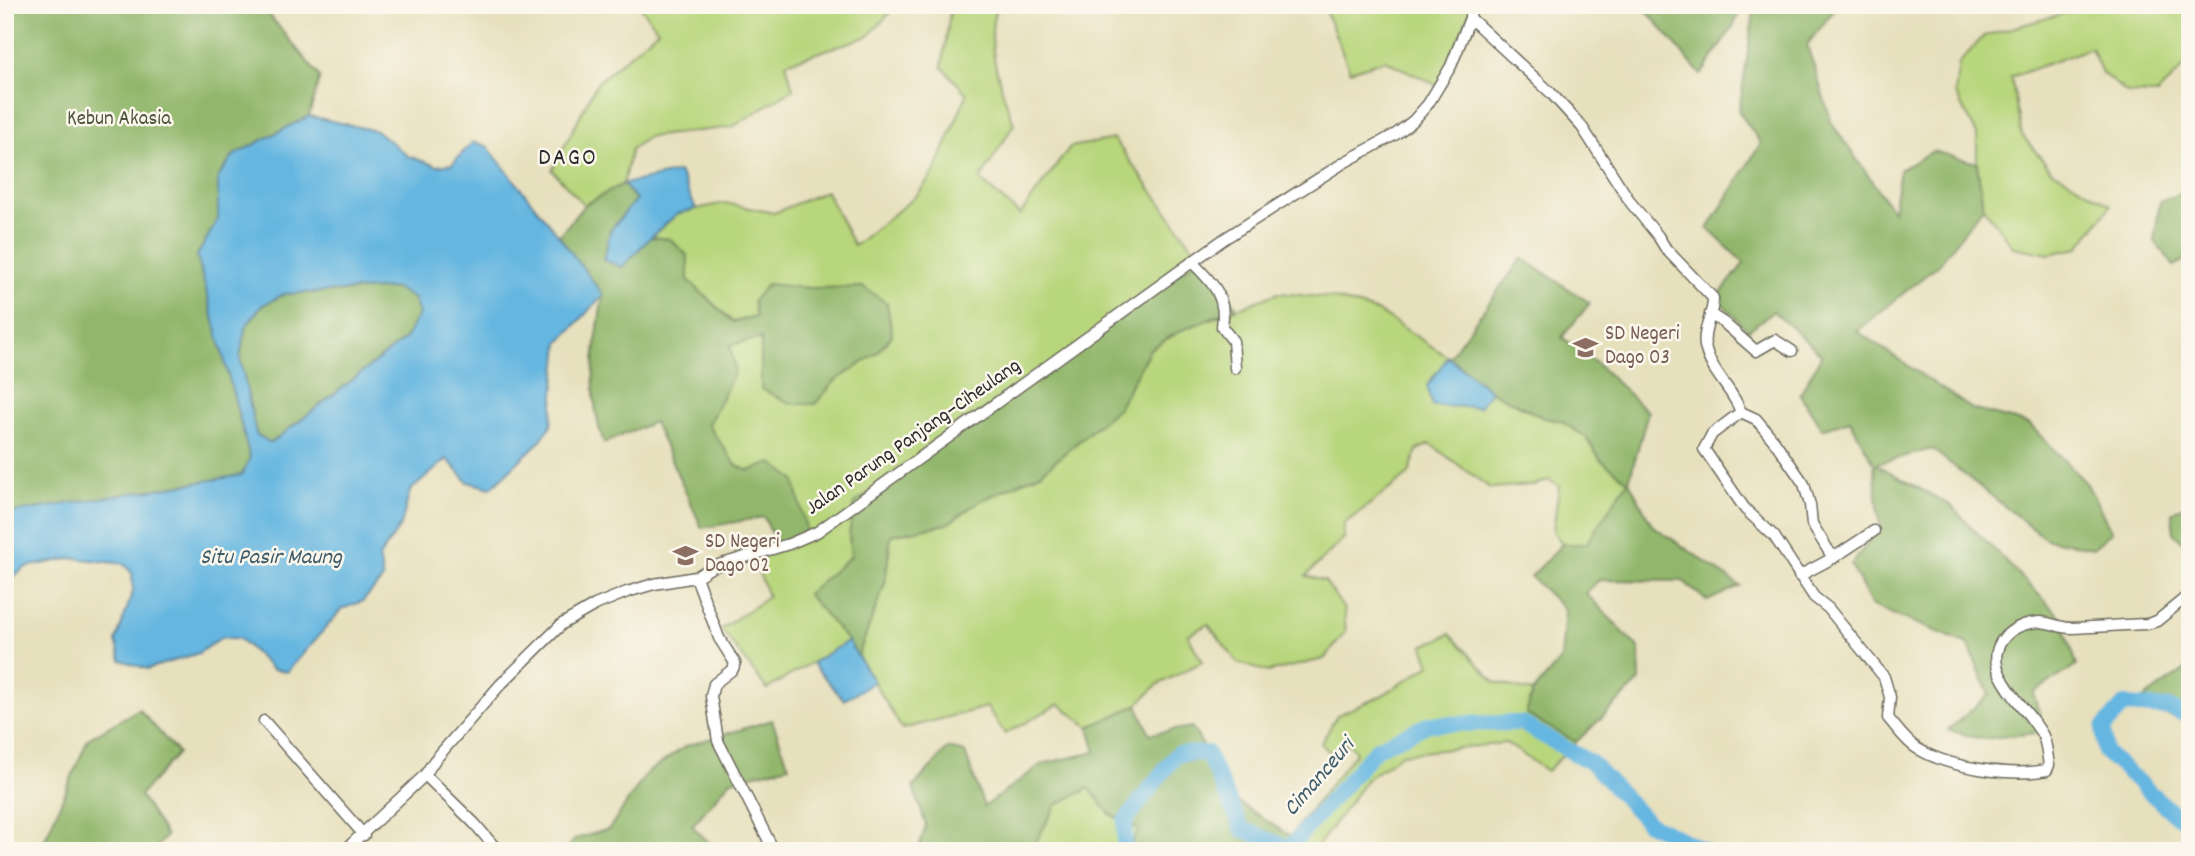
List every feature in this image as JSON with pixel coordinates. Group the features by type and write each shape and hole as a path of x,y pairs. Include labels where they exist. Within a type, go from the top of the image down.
{"street":[{"name":"Jalan Parung Panjang–Ciheulang","path":"344,851 425,775 500,685 562,624 595,605 627,592 696,577 712,567 789,544 817,532 1224,239 1345,162 1396,134 1413,121 1428,104 1451,66 1470,18 1471,5"},
{"path":"1470,18 1550,92 1581,127 1631,203 1666,249 1708,290 1713,303 1704,343 1717,375 1736,398 1741,412 1756,419 1804,484 1812,524 1833,558"},
{"path":"1193,263 1222,300 1222,327 1233,341 1235,368"},
{"path":"1710,314 1756,351 1775,340 1792,351"},
{"path":"1741,412 1712,433 1704,449 1745,509 1773,536 1799,576 1884,677 1890,697 1888,718 1906,740 1918,749 1949,762 1999,771 2047,770 2049,765 2042,735 2000,675 1995,654 2000,642 2010,632 2040,622 2066,628 2147,624 2157,621 2190,594"},
{"path":"1799,576 1874,531"},
{"path":"696,577 719,638 735,663 733,669 714,684 711,696 718,741 774,851"},
{"path":"264,721 364,835"},
{"path":"425,775 475,824 498,851"}],"green space":[{"name":"Kebun Akasia","path":"5,5 261,5 320,77 309,116 234,155 218,177 218,219 197,256 250,458 242,475 5,514"},
{"path":"639,5 897,5 869,36 786,63 793,89 732,127 648,137 631,149 623,184 584,205 552,170 597,83 658,30"},
{"path":"951,5 997,5 992,35 995,65 1014,124 980,180 1020,215 1070,147 1114,139 1201,258 849,534 851,556 808,594 848,641 767,689 721,629 768,597 753,556 807,533 748,472 736,465 707,425 735,371 730,345 761,338 815,404 834,382 877,353 892,335 887,304 809,288 767,285 756,317 733,322 688,280 670,239 651,237 677,213 725,203 774,213 826,191 854,246 916,196 935,171 967,94 942,67"},
{"path":"1323,5 1473,5 1438,86 1385,60 1350,71"},
{"path":"1636,5 1742,5 1734,25 1701,75 1646,10"},
{"path":"1755,5 1838,5 1807,45 1832,124 1893,211 1900,170 1933,151 1977,163 1983,207 1938,265 1857,331 1972,409 2029,424 2087,484 2112,532 2093,548 2046,539 1932,449 1875,464 1950,505 2061,617 2077,665 2033,693 2045,732 1982,739 1948,730 1989,695 1968,644 1872,606 1851,565 1880,527 1874,464 1850,420 1822,429 1800,394 1822,355 1773,311 1748,331 1717,298 1744,263 1708,229 1761,143 1739,112"},
{"path":"2093,5 2190,5 2190,61 2157,94 2127,93 2102,73 2091,48 2011,77 2022,135 2051,170 2111,205 2078,248 2049,254 2013,247 1983,207 1977,163 1977,134 1955,93 1959,63 1984,36"},
{"path":"623,184 636,199 610,231 622,267 651,237 670,239 688,256 688,280 733,322 756,317 753,301 767,284 809,288 863,287 887,303 892,335 877,353 834,382 815,404 791,404 761,389 761,338 730,345 735,371 708,425 736,465 748,471 772,463 794,479 807,533 777,546 764,517 702,528 654,422 604,443 598,425 594,388 595,351 603,295 559,236 584,205"},
{"path":"2180,193 2190,195 2190,257 2174,266 2154,240 2160,202"},
{"path":"1201,258 1237,307 1182,330 1150,349 1118,408 1041,473 980,501 947,524 891,535 885,583 858,656 807,594 851,556 849,534 855,503"},
{"path":"1522,258 1590,303 1562,337 1597,364 1648,412 1629,481 1652,525 1740,586 1707,601 1683,581 1599,580 1586,593 1639,649 1640,681 1576,742 1526,714 1533,692 1561,659 1565,610 1531,577 1562,544 1586,544 1628,481 1600,459 1586,437 1561,421 1544,418 1491,391 1449,357"},
{"path":"397,288 414,299 419,314 405,339 271,443 256,434 240,358 245,328 261,306 284,294"},
{"path":"1278,293 1332,298 1379,312 1448,357 1427,386 1478,407 1491,391 1544,418 1561,421 1586,437 1600,459 1629,481 1586,544 1562,544 1553,531 1559,486 1549,480 1534,485 1490,488 1430,444 1417,450 1409,474 1344,524 1344,538 1306,576 1325,581 1344,609 1346,632 1324,659 1268,672 1238,663 1208,624 1188,635 1202,662 1157,685 1137,705 1089,727 1059,704 1005,734 987,707 902,729 858,656 885,583 891,535 947,524 980,501 1041,473 1118,408 1150,349 1182,330"},
{"path":"2190,501 2190,549 2174,534 2172,513"},
{"path":"1450,634 1495,682 1533,692 1526,714 1576,742 1547,771 1506,743 1402,754 1368,778 1314,851 1298,851 1290,836 1356,752 1349,743 1330,752 1321,744 1337,715 1381,696 1430,665 1423,646"},
{"path":"2190,666 2190,723 2136,704"},
{"path":"1137,705 1150,734 1192,727 1235,800 1290,836 1298,851 1127,851 1139,830 1110,814 1089,788 1056,805 1031,851 918,851 926,825 913,787 948,748 965,752 984,807 1042,764 1096,752 1089,727"},
{"path":"139,709 178,753 140,795 166,836 153,851 40,851 88,739"},
{"path":"772,720 789,766 731,780 692,826 718,851 565,851 575,839 609,829 647,773 686,746"},
{"path":"1089,788 1110,814 1139,830 1127,851 1031,851 1056,805"}],"water":[{"name":"Situ Pasir Maung","path":"309,116 377,131 408,156 437,166 452,164 473,142 487,146 603,295 559,343 551,426 539,442 491,488 468,482 447,459 410,491 401,525 379,557 383,579 363,601 342,609 287,672 272,669 240,639 222,637 199,653 147,669 121,660 116,641 133,591 132,573 124,564 74,558 26,567 5,583 5,514 242,475 250,458 197,256 218,219 218,178 234,155","holes":["396,288 414,299 419,314 405,339 271,443 256,434 240,358 245,328 261,306 284,294"]},
{"path":"679,172 696,209 677,214 622,267 604,260 610,231 636,199 623,184"},
{"path":"1448,357 1491,391 1479,407 1432,406 1427,386"},
{"path":"848,641 874,682 844,700 812,663"}],"waterway":[{"name":"Cimanceuri","path":"2190,716 2169,708 2124,705 2103,728 2105,752 2174,814 2190,823"},
{"name":"Cimanceuri","path":"1126,851 1125,821 1177,754 1207,753 1242,829 1289,848 1377,748 1429,724 1521,723 1593,764 1648,823 1705,851"}],"place":[{"name":"SD Negeri Dago 03","path":"1585,347"},
{"name":"SD Negeri Dago 02","path":"685,555"}],"district":[{"name":"DAGO","path":"568,159"}]}
